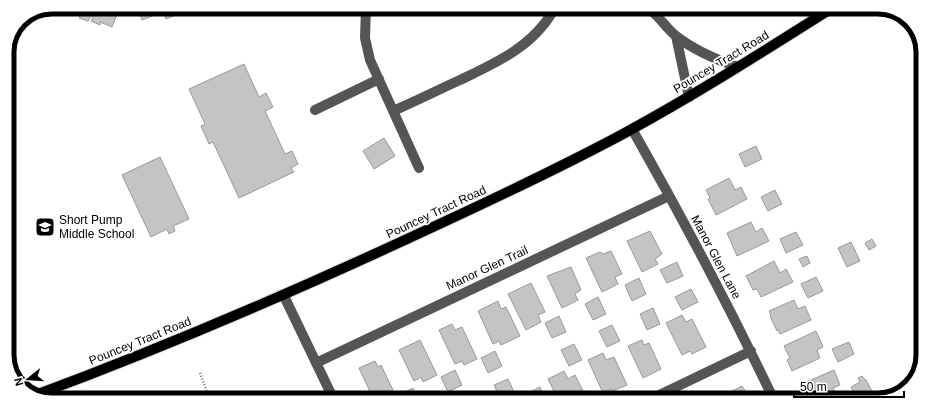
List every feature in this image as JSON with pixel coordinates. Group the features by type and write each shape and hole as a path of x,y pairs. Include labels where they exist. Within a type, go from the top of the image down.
{"main road":[{"name":"Pouncey Tract Road","path":"44,392 95,373 284,296 512,191 632,129 689,97 823,14"}],"street":[{"path":"366,14 367,49 419,168"},
{"path":"393,111 504,59 538,31 551,14"},
{"path":"655,14 676,36 707,54 738,67"},
{"path":"676,36 689,97"},
{"path":"315,110 379,79"},
{"name":"Manor Glen Lane","path":"632,129 751,352 771,393"},
{"name":"Manor Glen Trail","path":"316,363 669,196"},
{"path":"284,296 331,393"},
{"path":"664,393 751,352"}],"path":[{"path":"200,373 207,393"}],"shaded area":[{"path":"14,168 16,181 14,206"}],"building":[{"path":"81,14 117,14 112,27 100,22 100,25 91,21 93,17 91,16 88,21 79,18"},
{"path":"140,14 158,14 142,20"},
{"path":"164,14 176,14 176,15 166,19"},
{"path":"244,64 259,97 266,93 273,107 265,111 285,154 292,151 298,164 291,168 294,172 239,198 213,142 209,144 201,126 205,124 189,89"},
{"path":"384,138 395,156 374,169 363,151"},
{"path":"756,146 762,159 745,167 739,154"},
{"path":"160,157 189,219 173,226 175,231 169,234 167,229 151,237 122,175"},
{"path":"729,178 735,190 741,187 747,199 716,215 708,199 710,198 706,190"},
{"path":"775,190 782,204 768,211 761,197"},
{"path":"751,222 756,232 762,228 769,241 737,256 727,233"},
{"path":"650,231 662,254 655,259 658,264 642,272 627,241"},
{"path":"796,232 803,245 786,253 780,239"},
{"path":"872,239 876,246 869,250 865,243"},
{"path":"851,242 860,261 847,267 838,248"},
{"path":"611,251 622,274 615,277 618,284 602,292 586,258 600,252 603,254"},
{"path":"807,256 810,263 803,267 799,259"},
{"path":"774,261 780,273 786,269 793,282 761,297 757,289 753,290 746,276"},
{"path":"677,262 683,276 667,283 660,270"},
{"path":"571,267 581,290 575,294 578,300 562,308 547,276"},
{"path":"816,277 823,291 808,298 801,284"},
{"path":"639,278 646,294 632,301 625,285"},
{"path":"531,283 545,312 538,315 541,322 526,330 508,294"},
{"path":"691,289 698,302 682,310 675,297"},
{"path":"598,297 606,314 593,320 585,304"},
{"path":"794,300 798,309 805,306 811,320 780,334 778,330 777,331 769,311"},
{"path":"498,301 501,309 506,307 520,336 501,345 499,341 493,344 478,311"},
{"path":"653,308 660,324 647,330 640,314"},
{"path":"682,315 686,322 692,319 706,347 692,354 690,351 682,355 666,323"},
{"path":"559,316 566,332 552,338 545,323"},
{"path":"452,324 455,330 462,327 477,359 464,365 462,361 455,364 439,330"},
{"path":"612,325 620,341 607,347 599,331"},
{"path":"816,331 823,347 817,350 820,358 792,371 787,360 790,358 784,346"},
{"path":"420,340 437,375 423,382 421,377 414,381 399,350"},
{"path":"642,340 644,345 649,343 661,369 643,378 628,346"},
{"path":"849,342 854,354 838,362 832,349"},
{"path":"574,344 582,360 569,366 561,350"},
{"path":"495,351 502,366 488,373 481,358"},
{"path":"603,353 606,360 614,357 627,385 612,391 611,389 603,393 588,360"},
{"path":"375,361 378,367 381,365 393,390 389,393 371,393 359,368"},
{"path":"455,370 462,385 448,392 441,377"},
{"path":"834,370 840,385 833,388 835,393 806,393 802,384"},
{"path":"564,371 568,379 575,375 584,393 555,393 548,379"},
{"path":"862,376 866,380 873,393 854,393 851,387 860,382 858,378"},
{"path":"508,379 515,393 498,393 494,385"},
{"path":"742,386 747,393 728,393"},
{"path":"540,387 542,393 528,393"},
{"path":"413,388 416,393 403,393"}],"place":[{"name":"Short Pump Middle School","path":"45,227"}]}
